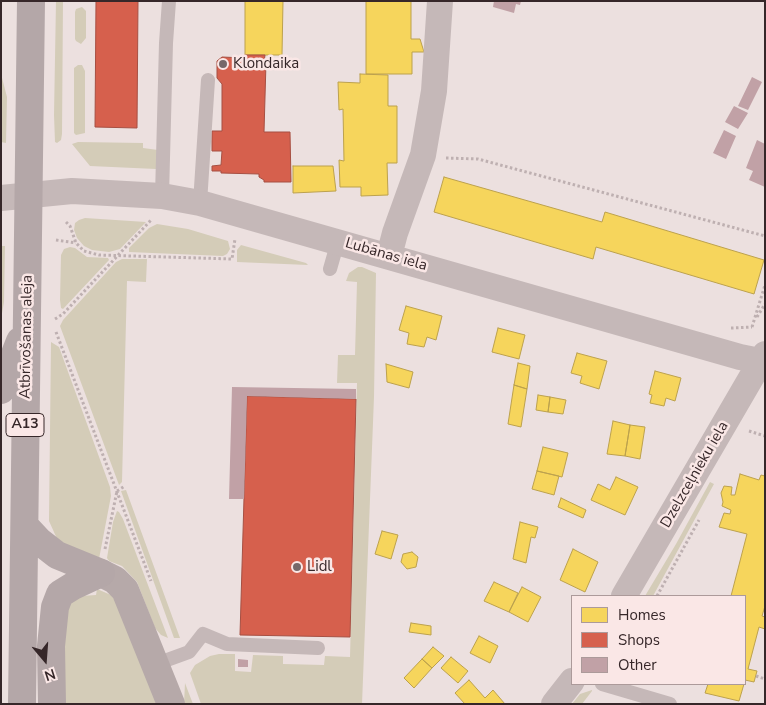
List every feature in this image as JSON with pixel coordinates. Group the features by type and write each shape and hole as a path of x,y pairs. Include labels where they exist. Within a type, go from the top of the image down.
{"main road":[{"name":"Atbrīvošanas aleja","path":"22,704 31,1"},
{"path":"3,384 26,323"},
{"path":"25,526 39,541 64,559 103,562"},
{"path":"103,562 115,580 125,590 156,664 170,704"},
{"path":"52,704 51,646 55,607 60,594 103,562"}],"street":[{"path":"389,256 395,233 424,155 434,91 440,1"},
{"name":"Lubānas iela","path":"1,198 72,191 158,207 200,203 721,352 763,359"},
{"name":"Dzelzceļnieku iela","path":"625,595 763,359"},
{"path":"554,704 571,682"}],"lane":[{"path":"158,207 169,1"},
{"path":"200,203 208,80"},
{"path":"330,268 338,241"},
{"path":"156,664 189,652 203,634 227,644 318,648"},
{"path":"605,685 670,704"}],"path":[{"path":"424,155 438,158 478,159 765,236"},
{"path":"55,319 63,314 118,256 158,207"},
{"path":"66,222 70,226 76,243 84,251 92,254 232,259 235,239"},
{"path":"56,240 76,243"},
{"path":"765,285 752,327 765,304"},
{"path":"56,332 151,582"},
{"path":"747,430 765,436"},
{"path":"117,490 125,486"},
{"path":"103,562 117,490"},
{"path":"756,676 765,679"}],"shaded area":[{"path":"56,1 63,1 62,134 61,140 57,143 55,142 54,115"},
{"path":"82,7 86,11 86,38 81,44 75,39 75,12 76,9"},
{"path":"82,65 85,71 85,133 76,135 74,133 74,68"},
{"path":"1,74 7,97 6,143 1,142"},
{"path":"78,142 143,143 143,148 158,150 156,169 90,166 72,144"},
{"path":"85,218 146,222 120,249 109,252 92,250 84,246 77,238 74,230 75,223"},
{"path":"157,224 188,229 228,241 230,249 223,256 129,252 129,248 149,228"},
{"path":"241,245 308,265 237,262 237,250"},
{"path":"1,246 5,246 4,302 1,319"},
{"path":"75,248 87,257 108,258 109,260 63,309 61,308 60,300 61,255 64,249"},
{"path":"122,259 147,259 146,282 127,281 122,482 119,485 60,326 63,320 116,262"},
{"path":"358,267 376,273 374,397 362,704 201,704 190,673 195,665 210,656 235,654 235,671 251,672 253,655 283,656 283,664 324,665 325,656 350,657 357,383 337,383 338,355 355,355 357,282 346,281 349,273"},
{"path":"51,342 59,347 110,487 111,496 99,559 58,541 49,521"},
{"path":"710,482 714,484 654,595 646,595"},
{"path":"126,490 180,638 174,638 121,491"},
{"path":"117,511 123,519 168,638 161,635 155,628 137,582 122,566 109,561 107,558 113,522"},
{"path":"97,589 111,595 119,604 157,704 64,704 60,644 68,604 81,596 96,595"},
{"path":"185,683 188,691 193,704 184,704"},
{"path":"592,690 582,704 572,704 580,694"}],"building: Homes":[{"path":"245,1 283,1 282,55 245,55"},
{"path":"366,1 411,1 411,39 420,39 424,52 412,52 412,74 366,74"},
{"path":"360,74 388,75 388,106 397,106 397,163 387,163 388,195 361,196 361,187 340,187 339,160 344,161 343,109 339,110 338,82 360,83"},
{"path":"293,166 333,166 336,191 293,193"},
{"path":"444,177 602,222 605,212 764,260 754,294 596,247 593,259 434,212"},
{"path":"406,306 442,316 436,340 427,337 424,347 407,344 409,333 399,330"},
{"path":"498,328 525,335 519,359 492,352"},
{"path":"577,353 607,361 599,389 580,383 582,376 571,373"},
{"path":"518,363 530,366 527,389 514,385"},
{"path":"386,364 413,372 409,388 387,382"},
{"path":"655,371 681,378 675,401 666,398 664,406 650,403 652,395 649,394"},
{"path":"514,385 527,389 521,427 508,424"},
{"path":"538,395 550,397 548,412 536,410"},
{"path":"550,397 566,400 563,414 548,412"},
{"path":"613,421 630,425 625,456 607,454"},
{"path":"630,425 645,427 640,459 625,456"},
{"path":"543,447 568,453 562,477 537,471"},
{"path":"537,471 559,476 554,495 532,489"},
{"path":"740,474 759,480 761,475 765,476 765,606 762,616 765,617 765,629 759,627 748,669 757,671 754,682 746,680 746,595 731,595 747,534 719,527 724,513 730,514 731,510 722,506 721,493 724,486 732,487 731,495 735,495"},
{"path":"616,477 638,487 625,515 591,500 598,484 610,490"},
{"path":"561,498 586,510 583,518 558,507"},
{"path":"520,522 538,527 535,538 531,537 526,563 513,559"},
{"path":"382,531 398,535 391,559 375,554"},
{"path":"573,549 598,562 585,592 560,580"},
{"path":"412,552 418,557 416,567 407,569 401,562 403,554"},
{"path":"494,582 518,593 509,612 484,601"},
{"path":"522,587 541,597 528,622 509,612"},
{"path":"411,623 431,626 431,635 409,632"},
{"path":"479,636 498,646 490,663 470,653"},
{"path":"433,647 444,656 432,668 422,659"},
{"path":"451,657 468,671 458,683 441,668"},
{"path":"422,659 432,668 414,688 404,678"},
{"path":"469,680 485,698 493,690 505,704 465,704 455,693"},
{"path":"708,685 744,685 739,701 705,693"}],"building: Shops":[{"path":"96,1 138,1 137,128 95,127"},
{"path":"245,55 265,55 264,132 290,132 291,182 264,182 259,177 259,174 212,171 212,166 221,165 222,151 212,151 212,131 222,131 222,84 217,78 217,61 222,57 245,58"},
{"name":"Lidl","path":"247,396 356,399 350,637 240,635"}],"building: Other":[{"path":"494,1 521,1 520,5 516,4 514,13 493,7"},
{"path":"752,77 762,82 748,110 738,106"},
{"path":"734,106 748,113 738,129 725,122"},
{"path":"724,130 736,136 726,159 713,153"},
{"path":"757,140 765,144 765,187 749,180 753,171 746,168"},
{"path":"232,387 356,389 356,399 247,396 244,499 229,499"},
{"path":"238,659 248,660 248,667 238,667"}],"place":[{"name":"Klondaika","path":"223,64"},
{"name":"Lidl","path":"297,567"}]}
